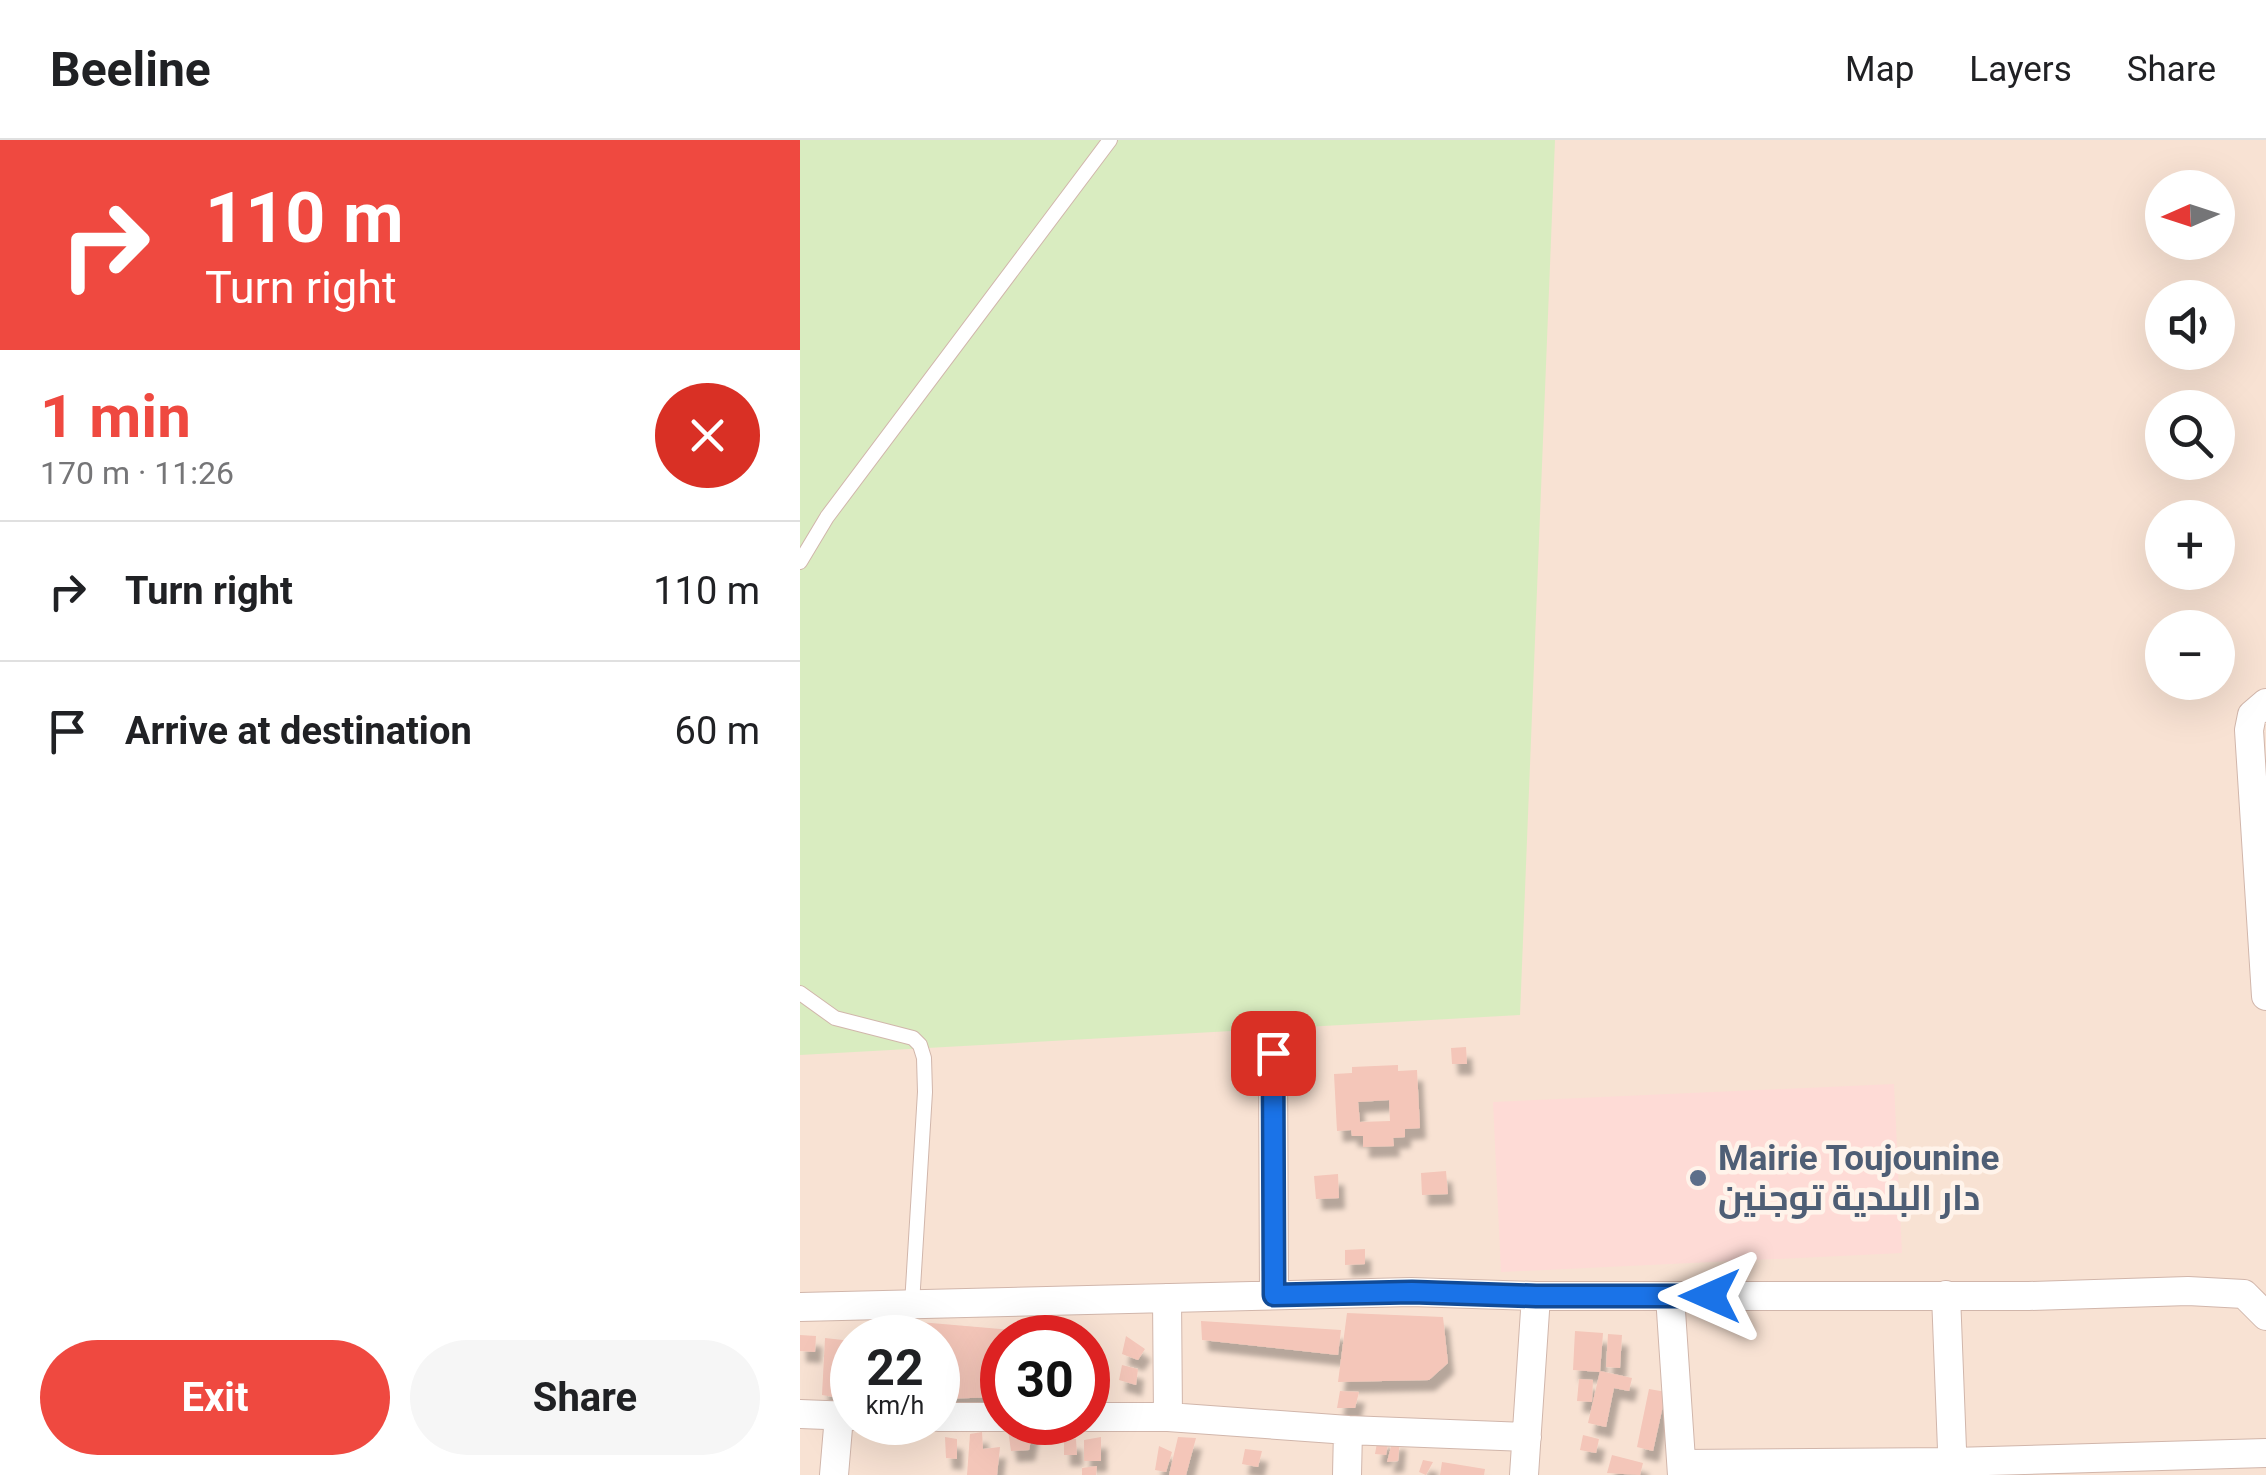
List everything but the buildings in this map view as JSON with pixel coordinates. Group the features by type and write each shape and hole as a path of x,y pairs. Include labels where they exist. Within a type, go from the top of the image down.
{"street":[{"path":"2266,703 2252,715 2250,730 2266,996"},
{"path":"1273,1053 1274,1295"},
{"path":"800,1307 1412,1292 1670,1296 2255,1290 2266,1316"},
{"path":"1946,1295 1953,1469"},
{"path":"1524,1475 1536,1296"},
{"path":"1670,1296 1682,1470 1953,1469 2266,1452"},
{"path":"1168,1298 1168,1417"},
{"path":"800,1414 830,1415"},
{"path":"1110,1417 1527,1436"},
{"path":"1347,1475 1348,1430"},
{"path":"834,1475 840,1445"}],"lane":[{"path":"800,562 827,517 1110,140"},
{"path":"800,993 835,1018 908,1036 920,1046 925,1092 912,1304"}],"shaded area":[{"path":"800,140 2266,140 2266,1475 800,1475"},
{"name":"Mairie Toujounine دار البلدية توجنين","path":"1894,1084 1902,1253 1501,1272 1493,1102"}],"green space":[{"path":"800,140 1555,140 1520,1015 800,1055"}],"place":[{"name":"Mairie Toujounine دار البلدية توجنين","path":"1698,1178"}],"route":[{"path":"1273,1053 1274,1295 1412,1292 1710,1296"}]}
